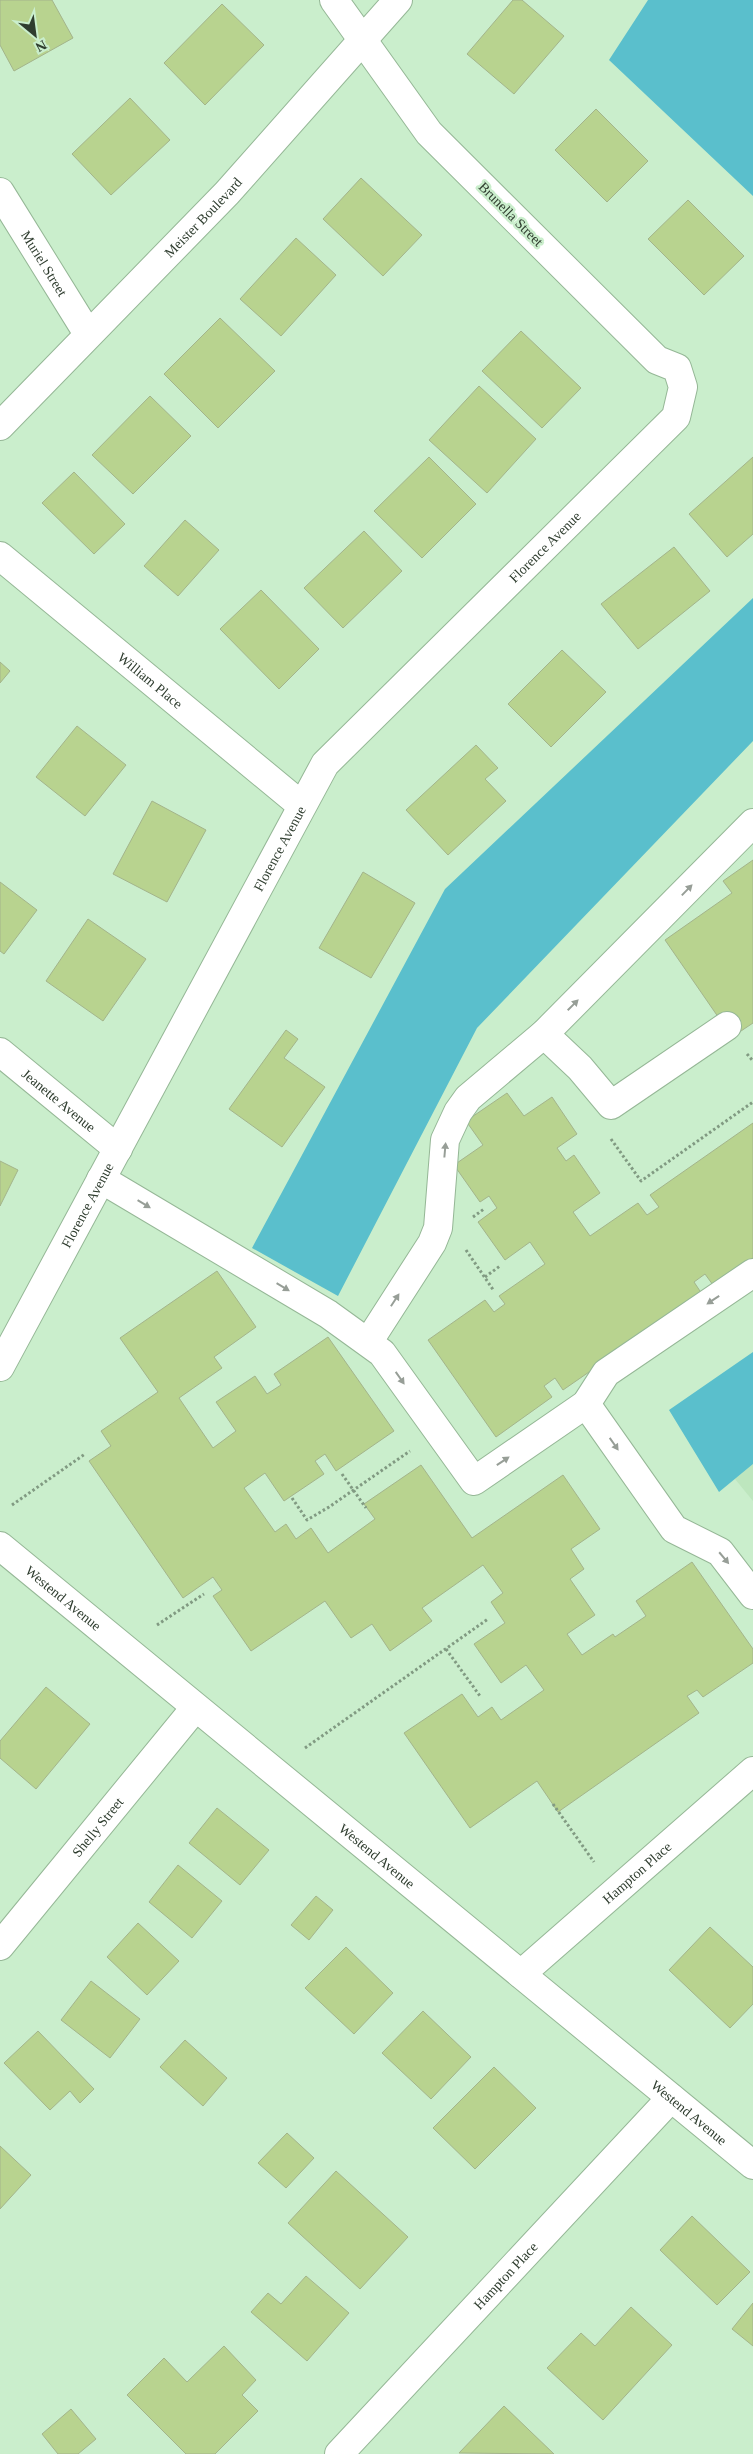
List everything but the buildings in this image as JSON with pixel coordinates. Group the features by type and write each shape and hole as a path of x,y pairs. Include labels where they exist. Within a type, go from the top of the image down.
{"street":[{"name":"Brunella Street","path":"334,0 429,132 657,360 676,368 683,387 676,418"},
{"name":"Meister Boulevard","path":"0,426 227,193 398,0"},
{"name":"Muriel Street","path":"0,192 88,334"},
{"name":"Florence Avenue","path":"0,1367 325,764 676,418"},
{"name":"William Place","path":"0,556 302,805"},
{"path":"369,1341 432,1243 438,1228 445,1140 458,1112 468,1098 544,1034 753,823"},
{"path":"544,1034 580,1068 611,1105 727,1026"},
{"name":"Jeanette Avenue","path":"0,1052 118,1149"},
{"path":"102,1179 328,1314 369,1341 382,1353 474,1481 586,1404 606,1373 753,1273"},
{"path":"586,1404 674,1529 720,1552 753,1595"},
{"name":"Westend Avenue","path":"0,1546 753,2165"},
{"name":"Shelly Street","path":"0,1946 195,1708"},
{"name":"Hampton Place","path":"521,1974 753,1771"},
{"name":"Hampton Place","path":"339,2454 671,2098"}],"path":[{"path":"607,1134 641,1181 753,1102"},
{"path":"468,1221 484,1209"},
{"path":"460,1243 494,1290"},
{"path":"485,1277 500,1266"},
{"path":"292,1498 307,1520 413,1450"},
{"path":"12,1505 84,1454"},
{"path":"342,1474 366,1508"},
{"path":"158,1625 204,1594"},
{"path":"305,1748 488,1619"},
{"path":"446,1649 480,1696"},
{"path":"553,1804 598,1867"}],"shaded area":[{"path":"753,1464 753,1501 735,1479 719,1492"}],"water":[{"path":"648,0 753,0 753,196 609,60"},
{"path":"753,598 753,741 477,1028 338,1296 252,1248 445,889"},
{"path":"753,1352 753,1464 719,1492 669,1410"}]}
